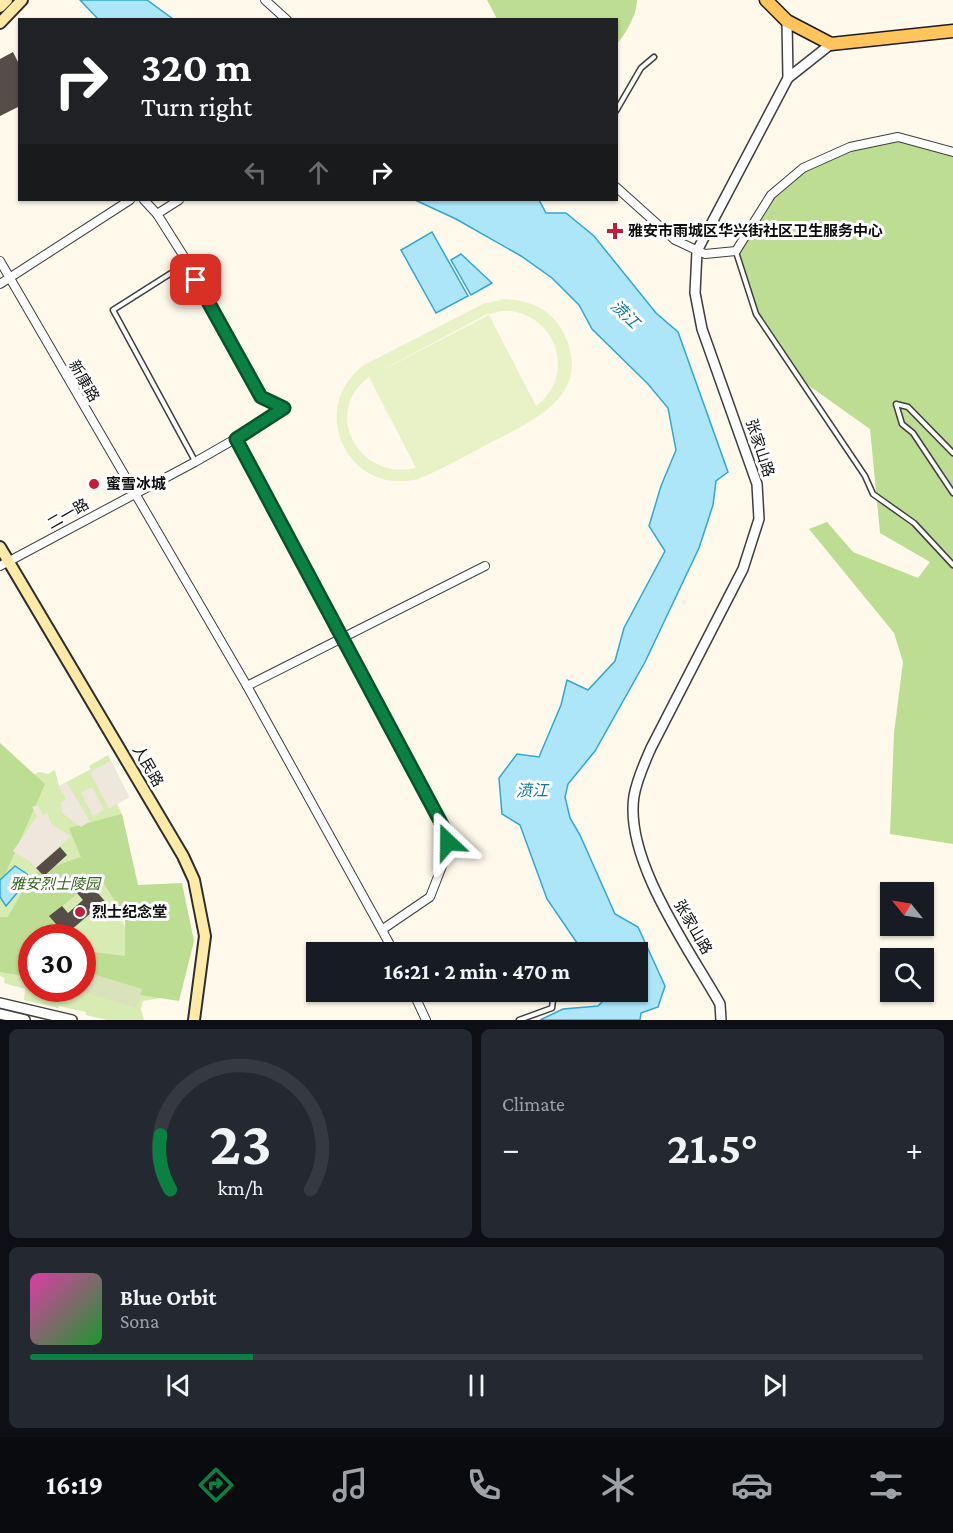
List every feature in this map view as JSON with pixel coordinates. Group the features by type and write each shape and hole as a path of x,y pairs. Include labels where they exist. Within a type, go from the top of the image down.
{"main road":[{"path":"0,7 7,0"},
{"path":"0,23 22,0"},
{"path":"766,0 787,21 831,44 921,37 953,31"},
{"name":"人民路","path":"0,547 5,563 183,855 194,880 205,936 194,1020"}],"street":[{"path":"265,0 285,18"},
{"path":"787,21 788,78"},
{"name":"张家山路","path":"721,1020 720,1004 646,875 635,835 634,798 644,764 743,569 759,519 757,484 702,329 695,293 697,252 706,230 788,78 831,44"},
{"path":"618,189 675,240 697,252 705,254 736,251 771,195 803,168 850,147 898,137 953,152"},
{"path":"0,284 128,201"},
{"path":"145,201 188,263"},
{"path":"156,214 177,201"},
{"name":"新康路","path":"0,261 247,686 389,942"},
{"name":"二一路","path":"5,563 34,550 149,484 195,462 284,408 261,397 188,263"},
{"path":"236,439 447,834 448,842 444,861 430,897 383,929"},
{"path":"247,686 485,566"},
{"path":"418,1002 426,1020"},
{"path":"0,1004 72,1020"},
{"path":"0,1014 25,1020"}],"lane":[{"path":"618,108 641,69 654,57"},
{"path":"736,251 756,314 865,476 873,494 914,523 953,565"},
{"path":"188,263 113,310 195,462"},
{"path":"953,453 908,407 896,404 902,424 913,433 953,493"},
{"path":"519,1020 552,1008 553,1002"}],"green space":[{"path":"487,0 637,0 630,24 618,43 618,18 496,18"},
{"path":"898,137 953,152 953,844 890,834 894,733 903,662 894,633 809,529 827,522 853,552 918,578 930,562 880,533 870,429 798,378 756,314 736,251 770,196 796,172 846,150"},
{"path":"504,299 514,300 532,304 554,319 564,334 571,356 571,375 564,391 552,405 519,428 418,479 393,481 372,475 355,462 343,445 337,425 338,403 347,383 364,365 483,304","holes":["502,311 520,313 535,320 547,332 555,346 558,361 556,377 549,393 536,406 489,315 371,376 485,315","369,377 416,468 395,469 377,464 363,454 353,440 348,425 348,408 355,391"]},
{"path":"0,743 45,784 0,886"},
{"name":"雅安烈士陵园","path":"108,755 129,797 117,804 122,814 119,816 121,916 138,967 161,998 143,1001 141,1009 144,1020 107,1020 86,1015 86,1012 32,1002 96,1002 96,924 18,924 18,987 4,983 5,978 0,976 0,791 39,772 48,774 55,770 59,786 91,769 89,766"},
{"path":"122,814 138,885 182,883 194,941 179,1001 96,988 96,952 125,956 125,917 99,876 55,912 56,924 18,924 18,975 0,972 0,917 8,917 32,874 81,857 69,828"},
{"path":"96,975 142,989 136,1008 96,996"}],"shaded area":[{"path":"111,761 129,797 109,809 90,772"},
{"path":"67,783 90,821 81,827 62,813 61,802 66,799 58,786"},
{"path":"92,787 104,810 93,816 81,793"},
{"path":"37,805 43,815 47,813 52,825 71,836 36,868 13,851 37,816 32,807"}],"water":[{"path":"80,0 147,0 172,18 97,18"},
{"name":"𣸣江","path":"417,201 540,201 546,213 566,213 594,236 656,313 678,332 728,472 716,481 713,505 699,548 645,662 595,751 568,784 565,797 570,818 580,835 615,914 638,927 645,942 576,942 547,899 520,825 502,814 499,778 517,754 539,757 561,705 567,680 588,690 615,661 624,628 665,551 649,526 661,486 676,450 668,408 648,384 592,329 579,305 552,278 521,256 456,219"},
{"path":"432,232 468,296 436,313 401,250"},
{"path":"461,254 492,283 471,295 451,260"},
{"path":"15,866 27,874 28,880 6,906 0,897 0,880"},
{"name":"𣸣江","path":"648,949 665,986 658,1007 641,1013 640,1020 540,1020 563,1009 598,1006 602,1002 648,1002"}],"building":[{"path":"13,52 18,62 18,107 0,116 0,59"},
{"path":"60,847 67,855 44,876 36,868"},
{"path":"89,883 110,907 104,912 99,906 78,924 56,924 49,916 62,906 68,913 83,900 77,893"}],"place":[{"name":"雅安市雨城区华兴街社区卫生服务中心","path":"615,231"},
{"name":"蜜雪冰城","path":"94,484"},
{"name":"烈士纪念堂","path":"80,912"}],"route":[{"path":"196,280 261,397 284,408 236,439 447,834 448,842"}]}
